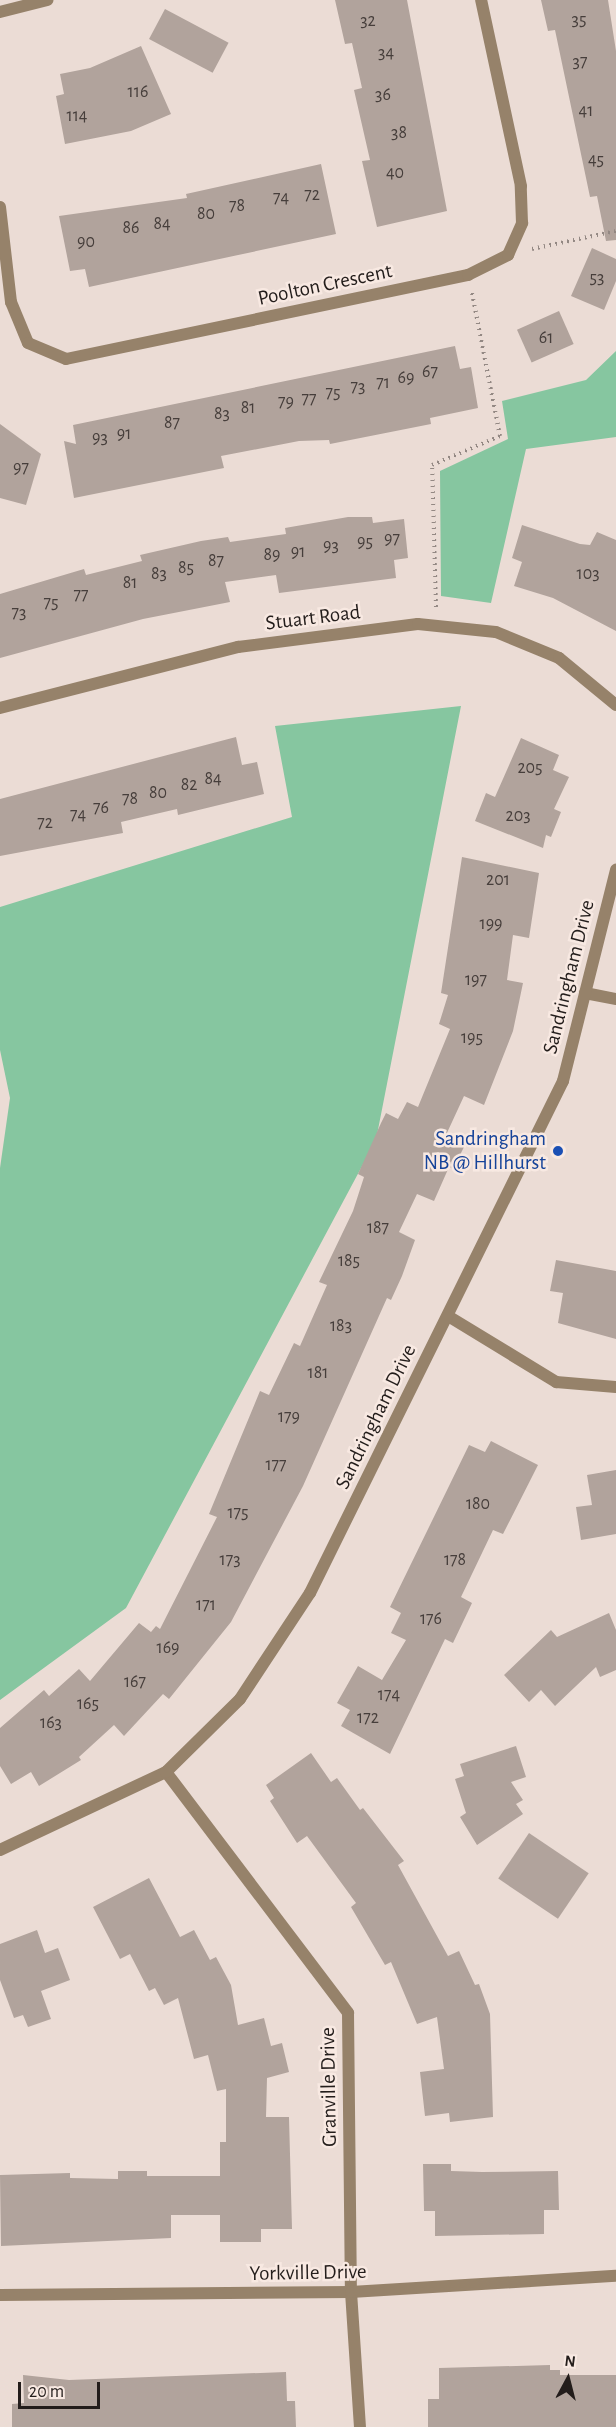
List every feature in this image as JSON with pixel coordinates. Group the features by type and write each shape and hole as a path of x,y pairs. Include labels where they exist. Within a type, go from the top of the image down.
{"street":[{"path":"0,12 47,0"},
{"path":"481,0 521,186 522,224 508,255"},
{"name":"Poolton Crescent","path":"0,207 11,302 28,343 66,359 468,275 508,255"},
{"name":"Stuart Road","path":"0,708 238,647 418,624 496,632 559,658 616,705"},
{"name":"Sandringham Drive","path":"0,1850 166,1772 240,1699 310,1593 563,1082 616,870"},
{"path":"585,993 616,999"},
{"path":"448,1316 556,1382 616,1387"},
{"name":"Granville Drive","path":"166,1772 348,2013 351,2292 360,2427"},
{"name":"Yorkville Drive","path":"0,2295 351,2292 616,2276"}],"path":[{"path":"508,255 616,231"},
{"path":"436,626 432,465 500,436 468,275"}],"green space":[{"path":"616,351 616,437 526,449 491,603 441,596 440,471 508,439 502,401 586,380"},
{"path":"461,706 376,1140 126,1608 0,1700 0,1168 10,1098 0,1050 0,907 292,817 275,726"}],"building":[{"path":"335,0 407,0 447,211 377,227 362,161 370,160 354,90 362,88 352,43 345,44"},
{"path":"541,0 608,0 616,51 616,240 606,241 597,196 590,197 555,30 548,31"},
{"path":"165,9 229,43 213,73 149,39"},
{"path":"141,46 171,114 131,131 65,144 56,96 64,94 60,74 90,68"},
{"path":"321,164 336,234 89,287 85,269 70,271 59,216 187,198 186,194"},
{"path":"592,248 616,259 616,281 604,310 571,296"},
{"path":"559,311 574,344 532,363 517,330"},
{"path":"455,346 460,369 471,367 478,408 430,418 431,424 330,444 329,440 299,441 221,456 224,468 74,498 64,441 76,444 73,425"},
{"path":"0,424 41,454 26,505 0,498"},
{"path":"348,517 372,517 373,523 404,519 408,558 394,560 396,578 279,593 276,575 225,582 230,602 143,619 0,658 0,594 84,569 86,575 142,561 140,555 201,541 228,537 230,542 286,534 285,528"},
{"path":"522,525 580,544 590,545 597,532 616,540 616,631 553,598 514,586 522,562 512,558"},
{"path":"236,737 242,765 257,762 264,794 178,815 177,809 121,822 123,833 0,856 0,799"},
{"path":"521,738 559,755 553,770 569,777 554,809 561,812 551,837 546,835 543,848 475,821 486,793 495,797"},
{"path":"462,857 539,873 529,938 513,935 507,980 523,983 513,1031 484,1105 464,1096 446,1135 465,1145 453,1169 449,1167 434,1201 417,1194 399,1232 415,1240 402,1276 391,1300 387,1298 303,1486 231,1622 169,1699 163,1694 124,1736 114,1725 79,1757 81,1760 39,1786 31,1772 11,1784 0,1766 0,1728 44,1690 49,1696 79,1669 90,1681 139,1623 151,1632 156,1626 160,1629 217,1517 209,1514 260,1391 269,1395 294,1343 300,1346 327,1285 319,1282 353,1211 364,1177 358,1174 381,1123 386,1113 398,1119 407,1102 418,1107 450,1029 439,1024 448,995 441,993"},
{"path":"556,1260 616,1271 616,1339 558,1323 563,1293 550,1291"},
{"path":"491,1441 538,1465 503,1534 493,1530 461,1597 472,1603 453,1643 445,1639 390,1754 341,1726 350,1710 337,1703 358,1666 382,1680 406,1640 391,1633 401,1613 390,1607 469,1445 485,1452"},
{"path":"616,1470 616,1534 581,1540 576,1507 592,1505 587,1475"},
{"path":"609,1613 616,1630 616,1670 600,1677 596,1667 555,1706 541,1690 529,1702 504,1675 551,1630 557,1637"},
{"path":"516,1746 526,1777 511,1782 523,1800 516,1804 523,1814 477,1845 460,1817 466,1813 455,1779 464,1776 460,1764"},
{"path":"311,1753 331,1782 337,1778 360,1810 363,1808 404,1861 398,1865 448,1956 459,1951 475,1985 479,1984 490,2014 493,2117 450,2122 449,2113 425,2116 420,2072 444,2069 437,2017 417,2024 391,1962 385,1965 351,1907 356,1903 307,1836 297,1843 270,1801 274,1798 266,1785"},
{"path":"529,1833 589,1873 558,1919 498,1879"},
{"path":"149,1878 180,1937 194,1930 210,1960 216,1957 231,1985 238,2025 264,2018 271,2046 282,2043 289,2072 267,2078 266,2117 289,2117 292,2229 261,2229 261,2242 220,2242 220,2215 171,2215 171,2238 1,2246 0,2175 70,2173 70,2178 118,2179 118,2171 147,2171 147,2176 220,2176 220,2142 226,2142 226,2089 217,2091 208,2055 194,2059 178,1998 164,2005 155,1988 149,1991 130,1954 120,1959 93,1907"},
{"path":"37,1930 45,1953 58,1948 70,1980 41,1991 51,2019 28,2027 23,2015 14,2018 0,1980 0,1944"},
{"path":"423,2164 451,2164 451,2171 558,2171 559,2210 544,2210 544,2234 435,2236 435,2211 424,2211"},
{"path":"550,2365 550,2370 560,2370 560,2375 616,2375 616,2427 428,2427 428,2399 439,2399 439,2368"},
{"path":"286,2372 287,2401 295,2401 296,2427 12,2427 12,2404 24,2403 23,2375 69,2380"}],"place":[{"name":"Sandringham NB @ Hillhurst","path":"558,1151"}]}
